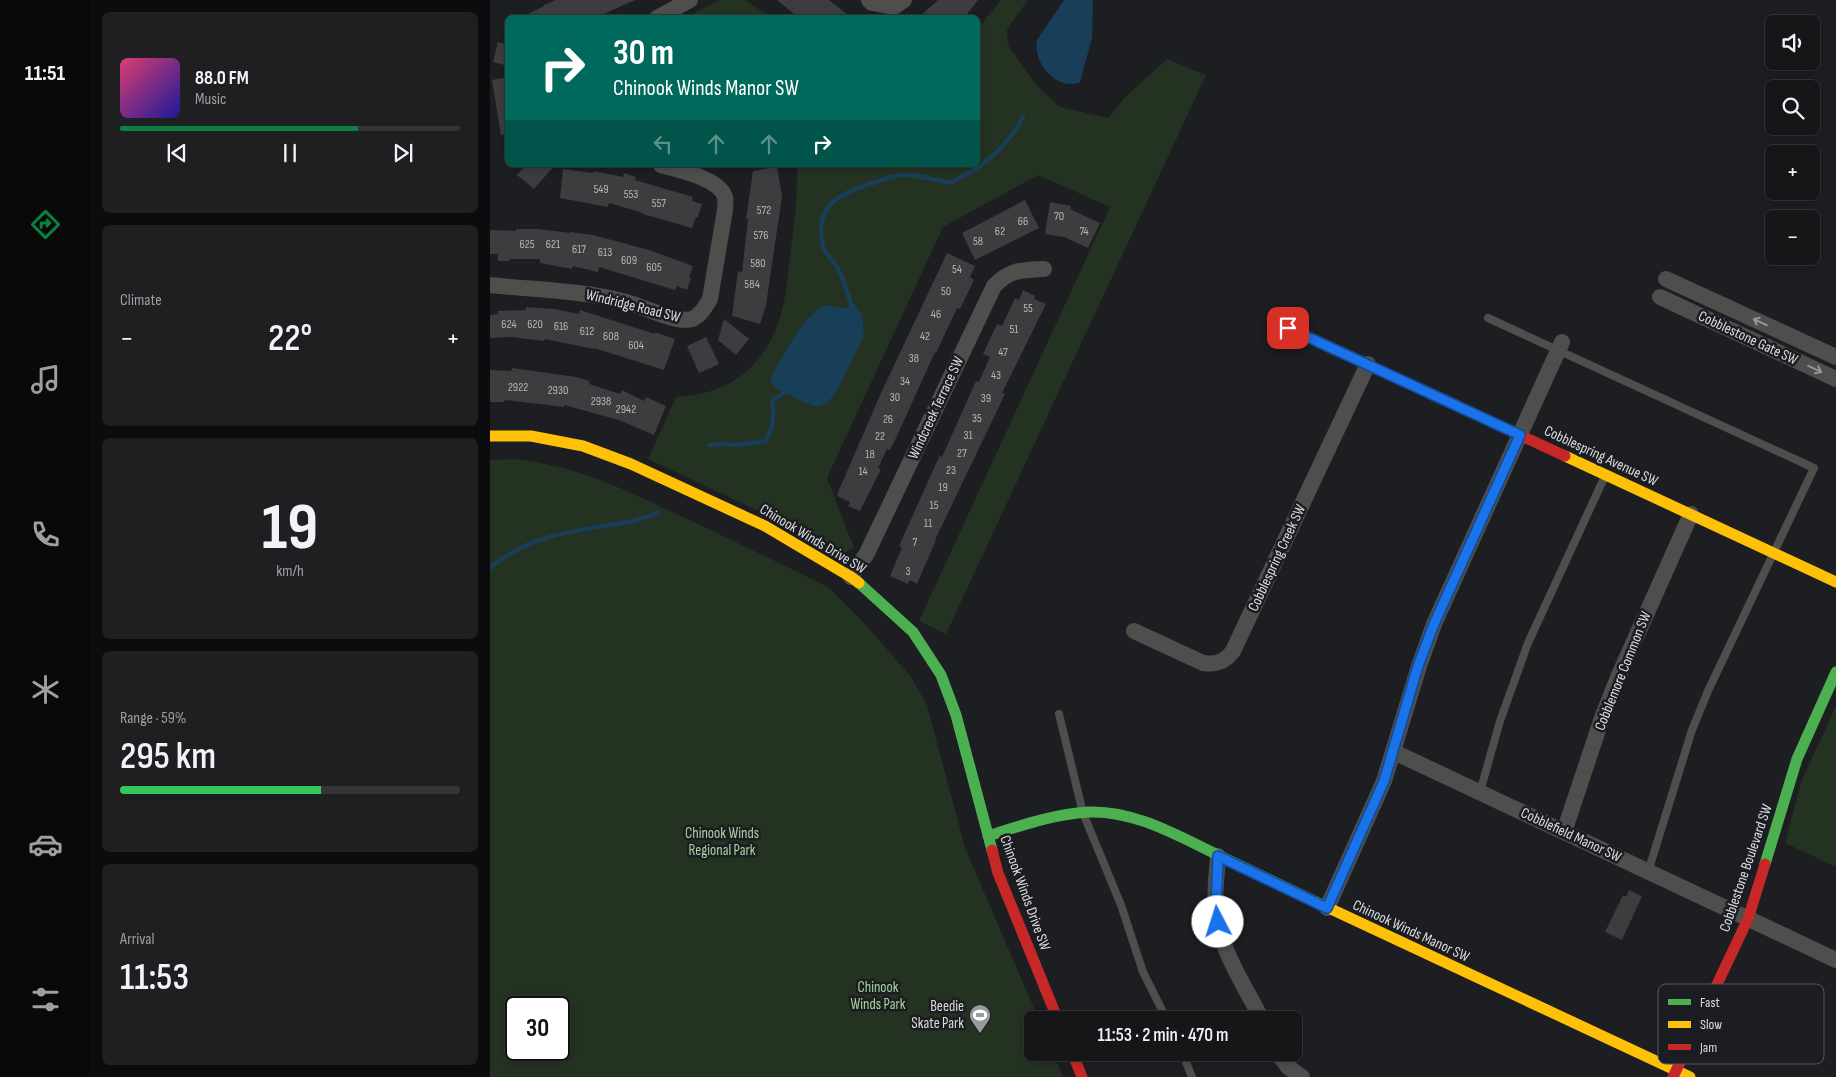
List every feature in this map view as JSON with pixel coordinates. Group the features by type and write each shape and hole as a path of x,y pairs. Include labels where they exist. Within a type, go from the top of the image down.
{"street":[{"path":"868,0 894,7 904,0"},
{"path":"662,15 684,1"},
{"name":"Windridge Road SW","path":"490,285 578,292 626,302 680,320 692,319 704,310 710,299 725,210 725,198 720,189 705,179 667,167"},
{"name":"Windcreek Terrace SW","path":"851,577 867,553 994,286 1003,277 1018,270 1044,268"},
{"name":"Cobblestone Gate SW","path":"1666,279 1836,357"},
{"name":"Cobblestone Gate SW","path":"1660,297 1836,379"},
{"name":"Cobblespring Avenue SW","path":"1272,320 1836,582"},
{"path":"1327,908 1384,781 1418,666 1434,624 1560,346"},
{"name":"Cobblespring Creek SW","path":"1134,631 1203,663 1212,664 1227,659 1233,651 1368,364"},
{"name":"Chinook Winds Drive SW","path":"490,436 531,436 574,445 631,464 701,495 765,526 851,577 878,598 912,632 941,675 956,715 998,873 1054,1011"},
{"name":"Cobblemore Common SW","path":"1564,832 1602,718 1619,675 1691,514"},
{"name":"Cobblestone Boulevard SW","path":"1717,984 1748,918 1797,759 1836,672"},
{"name":"Cobblefield Manor SW","path":"1394,752 1836,960"},
{"name":"Chinook Winds Manor SW","path":"988,836 1049,819 1096,813 1120,814 1162,828 1675,1074 1690,1077"},
{"path":"1218,856 1216,910 1220,934 1228,955 1257,1011"},
{"path":"1076,1061 1082,1077"},
{"path":"1284,1061 1288,1067 1302,1077"}],"lane":[{"path":"1488,318 1560,346 1814,468 1708,691 1692,730 1648,872"},
{"path":"1480,792 1500,721 1528,643 1605,475"},
{"path":"1059,714 1083,814 1121,905 1143,972 1162,1011"},
{"path":"1186,1061 1192,1077"}],"green space":[{"path":"720,0 746,0 767,15 690,15"},
{"path":"1001,0 1028,0 1007,29 1008,45 1036,85 1060,107 1109,118 1124,98 1167,59 1206,75 946,634 919,621 1110,207 1038,175 943,227 827,478 854,548 845,553 839,552 812,536 648,459 676,397 697,395 732,382 759,359 769,343 777,326 786,294 797,188 797,167 980,167 980,26"},
{"name":"Chinook Winds Regional Park","path":"514,459 537,462 581,473 714,531 829,588 865,624 911,677 927,705 965,848 1035,1011 1024,1011 1024,1061 1056,1061 1063,1077 490,1077 490,460"},
{"path":"1836,706 1836,867 1785,843 1801,782"}],"water":[{"path":"1064,0 1093,0 1092,38 1080,82 1071,84 1063,83 1048,73 1042,66 1036,49 1037,40"},
{"path":"855,304 862,315 864,336 836,393 826,404 817,407 774,387 770,379 800,329 814,312 826,306 845,308"}],"building":[{"path":"556,0 635,0 602,15 526,15"},
{"path":"777,0 829,0 848,15 795,15"},
{"path":"938,0 978,0 966,15 921,15"},
{"path":"498,42 505,44 505,65 493,62"},
{"path":"505,78 505,134 501,135 492,80"},
{"path":"524,167 553,167 534,189 517,175"},
{"path":"777,167 782,196 766,305 760,324 732,316 738,271 742,272 748,219 746,219 753,171"},
{"path":"563,169 593,173 594,171 623,177 624,173 636,177 635,180 693,197 692,201 702,204 692,228 609,203 608,207 560,198"},
{"path":"1025,200 1039,228 975,260 962,233"},
{"path":"1050,202 1071,206 1070,209 1100,223 1088,248 1064,237 1045,234"},
{"path":"516,229 538,229 593,235 649,250 693,266 689,278 691,278 687,290 677,286 675,290 599,267 598,272 573,266 572,269 540,263 540,259 498,261 498,254 490,254 490,230 516,231"},
{"path":"947,253 975,266 970,277 974,280 960,309 957,308 935,352 890,450 887,449 878,468 881,469 860,511 848,506 850,502 837,496 839,490 881,393"},
{"path":"1023,290 1035,296 1034,299 1046,304 1002,393 1005,394 935,540 917,584 910,580 908,584 890,576 902,548 899,546 976,381 979,382 990,357 983,354 997,324 1002,326 1015,298 1019,300"},
{"path":"526,307 554,309 579,314 580,310 675,339 664,370 594,348 545,339 544,341 512,337 490,338 490,315 498,314 498,311 526,310"},
{"path":"724,319 749,339 736,355 718,340"},
{"path":"706,337 719,364 699,373 687,346"},
{"path":"512,368 576,377 590,381 589,384 620,394 622,390 644,401 646,397 666,406 654,435 619,420 564,405 564,407 505,400 504,402 490,402 490,370 511,371"},
{"path":"1629,890 1642,896 1622,940 1605,932 1623,895 1626,897"}],"waterway":[{"path":"980,166 1005,144 1023,117"},
{"path":"850,309 852,306 843,279 825,251 822,241 821,228 827,209 851,191 896,176 915,175 951,182 978,167"},
{"path":"709,445 737,445 766,441 773,421 772,401 789,389"},
{"path":"490,568 516,550 544,539 572,531 645,518 658,512"}],"traffic: fast":[{"path":"859,583 913,632 941,675 956,715 992,850"},
{"path":"1765,864 1797,759 1836,672"},
{"path":"988,836 1037,821 1075,813 1105,812 1123,815 1172,833 1316,902"}],"traffic: slow":[{"path":"490,436 531,436 583,446 631,464 765,526 859,583"},
{"path":"1565,456 1836,582"},
{"path":"1316,902 1658,1062"},
{"path":"1662,1064 1690,1077"}],"traffic: jam":[{"path":"1272,320 1565,456"},
{"path":"992,850 998,873 1054,1011"},
{"path":"1717,984 1748,919 1765,864"},
{"path":"1076,1061 1082,1077"},
{"path":"1673,1077 1679,1064"}],"place":[{"name":"Beedie Skate Park","path":"980,1034"}],"route":[{"path":"1218,922 1216,910 1218,856 1327,908 1390,766 1418,666 1434,624 1520,435 1288,328"}],"park label":[{"name":"Chinook Winds Park","path":"878,996"}]}
